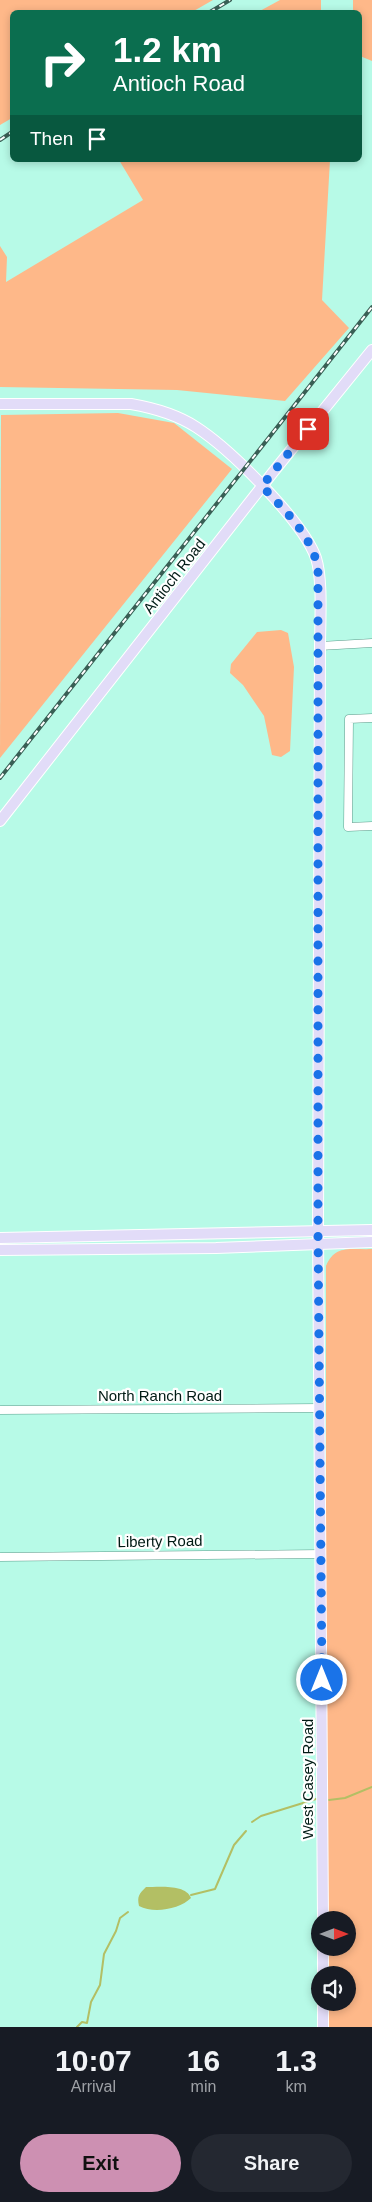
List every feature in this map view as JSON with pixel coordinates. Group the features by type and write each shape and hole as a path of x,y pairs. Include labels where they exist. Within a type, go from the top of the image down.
{"main road":[{"name":"Antioch Road","path":"0,822 262,486 372,350"},
{"name":"West Casey Road","path":"0,404 116,403 150,408 181,419 196,427 262,486 302,531 316,559 320,646 318,1232 323,1911"},
{"path":"0,1238 372,1230"},
{"path":"0,1250 216,1248 372,1242"},
{"path":"323,2011 323,2027"}],"street":[{"path":"320,646 372,643"},
{"path":"372,718 350,719 348,827 372,826"},
{"name":"North Ranch Road","path":"0,1410 320,1408"},
{"name":"Liberty Road","path":"0,1557 321,1554"}],"shaded area":[{"path":"0,0 213,0 196,10 10,10 10,119 0,125"},
{"path":"280,0 321,0 321,10 262,10"},
{"path":"353,0 372,0 372,61 362,57 362,10 353,10"},
{"path":"120,162 330,162 322,300 349,328 285,401 177,390 0,387 0,246 7,257 6,282 143,200"},
{"path":"118,413 174,423 232,469 0,758 1,415"},
{"path":"281,630 288,633 294,667 290,751 281,757 272,755 264,716 243,685 230,673 231,664 257,632"},
{"path":"351,1249 372,1249 372,2027 325,2027 325,2011 356,2011 356,1966 326,1966 326,1956 356,1956 356,1911 326,1911 326,1266 334,1254"},
{"path":"146,1887 178,1888 184,1890 191,1898 174,1907 152,1910 139,1906 138,1897"}],"waterway":[{"path":"329,1800 345,1798 372,1787"},
{"path":"252,1822 261,1816 316,1799"},
{"path":"191,1895 215,1889 234,1845 246,1831"},
{"path":"77,2027 82,2022 87,2023 91,2002 100,1985 104,1954 116,1931 120,1918 128,1912"}],"railway":[{"path":"213,10 230,0"},
{"path":"0,140 10,133"},
{"path":"0,778 372,307"}],"route":[{"path":"308,429 262,486 302,531 311,546 318,569 320,646 318,1232 322,1680"}]}
